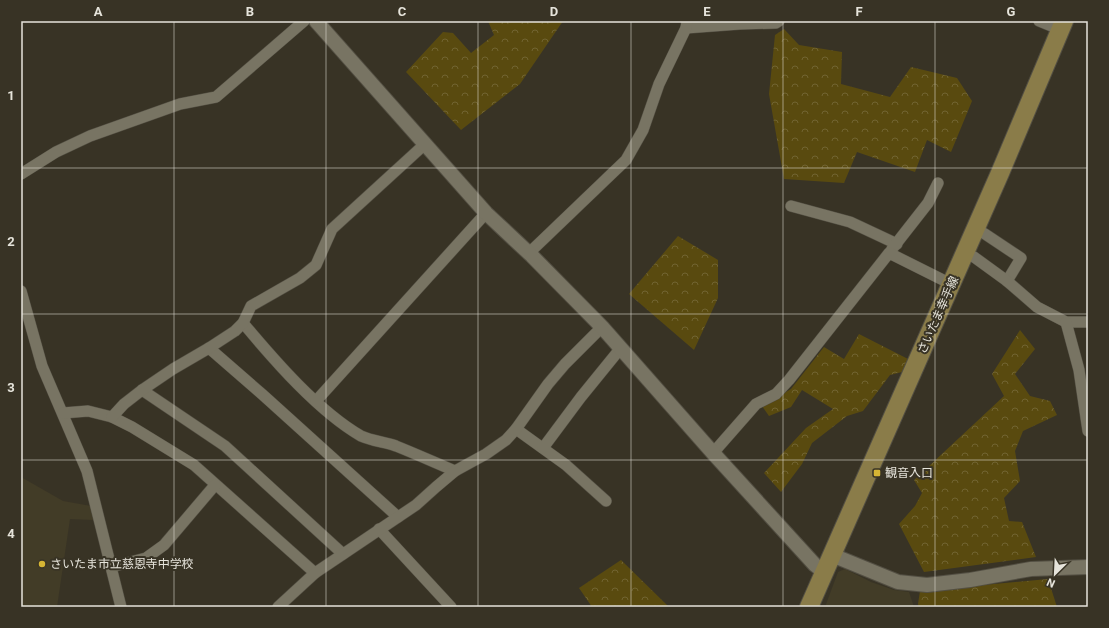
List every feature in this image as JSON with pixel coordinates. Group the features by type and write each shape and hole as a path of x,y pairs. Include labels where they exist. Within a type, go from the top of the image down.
{"main road":[{"name":"さいたま幸手線","path":"813,605 824,572 976,229 1062,25"}],"street":[{"path":"21,174 56,152 90,136 180,104 216,97 304,21"},
{"path":"316,21 486,213 529,253 602,326 620,349 713,453 815,565 824,572"},
{"path":"529,253 626,160 643,130 659,84 687,25 776,23 779,21"},
{"path":"1039,21 1062,25"},
{"path":"112,417 124,404 142,390 235,331 242,323 251,306 300,278 316,265 332,229 425,144"},
{"path":"713,453 756,404 776,394 789,380 925,208 938,183"},
{"path":"791,206 850,222 897,244"},
{"path":"316,401 486,213"},
{"path":"976,229 1021,258 1007,281"},
{"path":"889,253 951,284"},
{"path":"965,253 1007,281 1037,307 1066,322 1088,322"},
{"path":"21,291 42,366 87,471 121,607"},
{"path":"1066,322 1079,370 1088,431"},
{"path":"242,323 316,401 346,426 363,437 396,446 455,471"},
{"path":"278,607 315,573 416,505 455,471 486,454 506,440 516,429 560,369 602,326"},
{"path":"209,348 398,517"},
{"path":"543,448 620,349"},
{"path":"142,390 225,446 343,554"},
{"path":"63,413 88,411 112,417 132,427 194,466 315,573"},
{"path":"516,429 566,465 606,501"},
{"path":"111,567 146,558 164,545 215,484"},
{"path":"379,529 450,607"},
{"path":"832,555 898,582 927,585 970,580 1031,569 1088,567"}],"shaded area":[{"name":"さいたま市立慈恩寺中学校","path":"21,477 63,501 91,506 94,520 70,519 57,607 21,607"},
{"path":"845,569 871,582 894,590 909,592 914,607 825,607 838,572"}],"green space":[{"path":"488,21 563,21 520,84 461,130 406,72 443,32 453,33 471,53 494,35"},
{"path":"784,29 799,45 842,52 841,84 890,97 911,67 957,78 972,101 951,152 927,140 915,172 857,152 844,183 784,179 769,94 775,35"},
{"path":"678,236 718,260 718,298 694,350 629,294"},
{"path":"1020,330 1035,349 1015,374 1030,396 1050,401 1057,415 1023,431 1015,451 1020,481 1004,498 1009,521 1022,522 1036,557 924,572 899,524 915,506 922,493 914,480 1004,396 992,374"},
{"path":"859,334 908,359 902,372 890,375 863,411 847,416 812,443 802,464 781,492 764,473 806,428 833,409 802,390 791,407 769,416 762,406 791,389 824,347 844,359"},
{"path":"621,560 669,607 592,607 579,588"},
{"path":"1048,579 1057,607 919,607 918,604 920,591"}],"place":[{"name":"観音入口","path":"877,473"},
{"name":"さいたま市立慈恩寺中学校","path":"42,564"}]}
